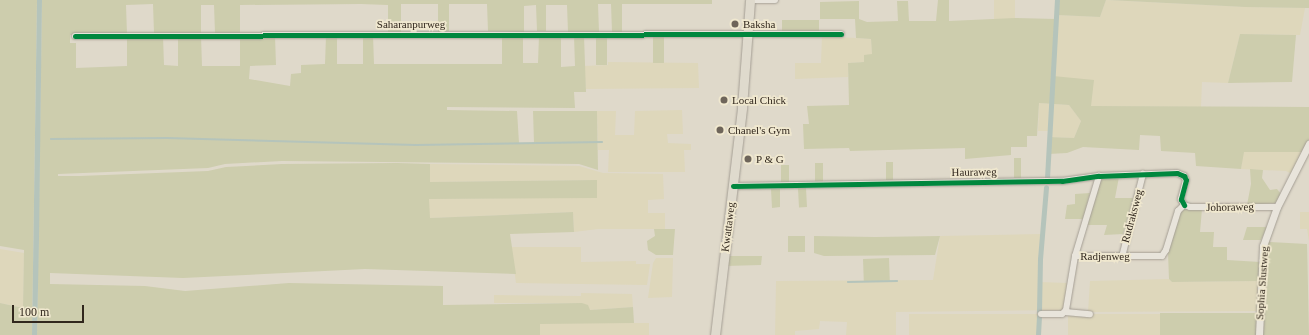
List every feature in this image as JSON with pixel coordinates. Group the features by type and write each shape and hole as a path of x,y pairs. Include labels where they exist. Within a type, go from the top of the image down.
{"main road":[{"name":"Kwattaweg","path":"715,335 733,186 750,0"}],"street":[{"path":"750,0 775,0"},
{"name":"Saharanpurweg","path":"75,36 842,34"},
{"name":"Sophia Slustweg","path":"1259,335 1263,246 1277,207 1309,144"},
{"name":"Hauraweg","path":"733,186 1062,181 1099,176 1177,173 1184,176 1186,184 1182,199 1184,205"},
{"name":"Rudraksweg","path":"1122,257 1143,174"},
{"name":"Radjenweg","path":"1099,176 1075,256 1162,256 1166,250 1178,211 1184,205"},
{"name":"Johoraweg","path":"1184,205 1190,207 1277,207"},
{"path":"1065,312 1075,256"},
{"path":"1041,314 1065,312 1090,314"}],"shaded area":[{"path":"37,0 42,0 39,239 37,335 32,335"},
{"path":"994,0 1015,0 1015,19 994,19"},
{"path":"1106,0 1245,7 1305,8 1300,35 1240,34 1228,83 1202,82 1201,107 1091,106 1053,76 1057,15 1100,17"},
{"path":"822,36 871,39 872,54 864,62 848,63 848,77 795,79 795,63 821,63"},
{"path":"608,62 698,63 699,88 586,89 584,66 608,65"},
{"path":"1039,103 1069,105 1081,121 1074,138 1049,137 1050,131 1038,131"},
{"path":"682,110 683,134 667,134 668,143 691,144 691,150 684,150 685,172 608,172 609,150 598,150 597,111 616,111 615,135 634,135 635,111"},
{"path":"1243,152 1303,152 1292,174 1286,171 1241,169"},
{"path":"430,164 579,166 603,173 663,174 664,199 648,200 648,213 665,213 665,229 598,229 574,232 573,212 429,218 429,199 597,197 597,180 430,182"},
{"path":"1300,212 1309,212 1309,241 1307,229 1300,229"},
{"path":"1043,234 1039,282 1067,283 1064,310 896,312 896,335 846,335 847,322 820,321 819,329 795,331 795,335 775,335 776,281 933,280 940,236"},
{"path":"511,247 581,247 581,262 636,261 636,264 650,264 647,285 516,283"},
{"path":"0,249 24,253 23,308 0,303"},
{"path":"656,258 673,258 672,297 648,298 653,263"},
{"path":"1169,279 1172,282 1259,281 1257,311 1088,312 1090,281"},
{"path":"581,293 632,294 633,307 590,310 582,303 494,303 494,295 581,296"},
{"path":"909,314 1039,314 1039,335 909,335"},
{"path":"1068,314 1160,314 1160,335 1068,335"},
{"path":"539,323 649,323 649,335 539,335"}],"green space":[{"path":"0,0 37,0 32,335 0,335 0,303 23,308 24,250 0,246"},
{"path":"42,0 712,0 712,4 622,4 622,32 612,32 611,4 598,4 599,32 568,32 567,5 546,5 546,31 537,31 536,5 524,6 524,32 488,31 487,4 449,4 449,31 438,32 438,4 401,4 401,32 388,32 388,5 361,4 240,5 240,33 215,33 214,5 201,5 201,33 154,33 153,4 126,5 127,34 70,35 70,43 76,43 76,68 127,66 127,37 163,36 164,65 178,66 178,36 201,36 202,66 240,66 240,36 275,36 276,65 250,66 249,79 290,86 291,74 301,73 301,65 325,64 326,36 337,36 337,64 363,64 363,36 373,35 374,64 502,64 502,35 523,35 523,63 538,63 539,36 561,36 561,67 575,66 574,36 584,36 586,92 574,92 575,108 447,107 447,110 517,111 519,143 534,143 533,111 597,111 598,170 579,164 282,161 225,164 208,168 58,174 58,176 79,176 208,171 226,167 282,164 397,163 430,164 430,182 597,180 597,198 429,199 430,218 573,212 574,232 510,234 516,274 365,269 183,278 50,273 50,284 145,286 185,291 289,283 443,286 443,305 582,303 588,305 590,310 633,307 634,323 540,324 540,335 37,335"},
{"path":"938,0 949,0 949,21 1015,18 1056,19 1053,76 1094,80 1091,106 1309,107 1309,140 1303,152 1244,152 1241,169 1196,166 1195,153 1161,151 1160,136 1140,135 1139,150 1083,147 1067,153 1048,154 1049,137 1074,138 1081,121 1069,105 1039,103 1037,136 1027,136 1027,147 1011,147 1011,155 965,159 965,148 850,151 849,148 804,149 803,124 809,124 807,106 849,105 848,63 864,62 864,55 872,54 871,39 856,38 855,19 820,19 820,2 859,1 859,19 867,22 898,21 897,1 908,1 909,21 936,21"},
{"path":"1057,0 1106,0 1100,17 1057,15"},
{"path":"1108,0 1309,0 1309,8 1245,7"},
{"path":"782,20 819,20 819,32 782,32"},
{"path":"1240,34 1296,35 1292,82 1228,83"},
{"path":"596,36 607,36 607,65 596,65"},
{"path":"653,36 664,36 664,63 653,63"},
{"path":"1014,158 1021,158 1021,178 1014,178"},
{"path":"886,162 893,162 893,180 886,180"},
{"path":"815,163 823,163 823,183 815,183"},
{"path":"781,165 789,165 789,183 781,183"},
{"path":"1250,169 1263,170 1262,178 1270,190 1277,189 1281,194 1276,203 1247,205 1251,184"},
{"path":"1119,177 1115,198 1133,198 1123,234 1104,235 1107,225 1087,225 1099,179"},
{"path":"798,188 806,188 807,207 799,207"},
{"path":"771,189 780,189 780,207 772,208"},
{"path":"1090,193 1083,219 1065,219 1067,205 1075,204 1075,194"},
{"path":"1184,209 1202,209 1200,232 1214,232 1213,247 1227,247 1227,260 1260,262 1259,281 1172,282 1169,279 1168,253 1179,211"},
{"path":"1247,227 1267,227 1261,240 1243,240"},
{"path":"654,229 675,229 673,255 656,255 648,250 647,241 655,236"},
{"path":"788,236 805,236 805,252 788,252"},
{"path":"814,236 940,236 935,255 824,256 814,253"},
{"path":"1307,241 1309,335 1263,335 1266,246 1268,242 1307,244"},
{"path":"726,256 762,256 761,265 725,266"},
{"path":"889,258 890,281 864,282 863,259"},
{"path":"1160,313 1258,313 1258,335 1160,335"}],"waterway":[{"path":"1047,178 1057,0"},
{"path":"51,139 167,138 416,145 602,142"},
{"path":"1039,311 1040,259 1046,187"},
{"path":"848,282 897,281"},
{"path":"1038,335 1039,316"}],"cycle path":[{"path":"75,36 841,34"},
{"path":"733,186 1062,181 1099,176 1177,173 1184,176 1186,180 1181,199 1184,205"}],"place":[{"name":"Baksha","path":"735,24"},
{"name":"Local Chick","path":"724,100"},
{"name":"Chanel's Gym","path":"720,130"},
{"name":"P & G","path":"748,159"}]}
